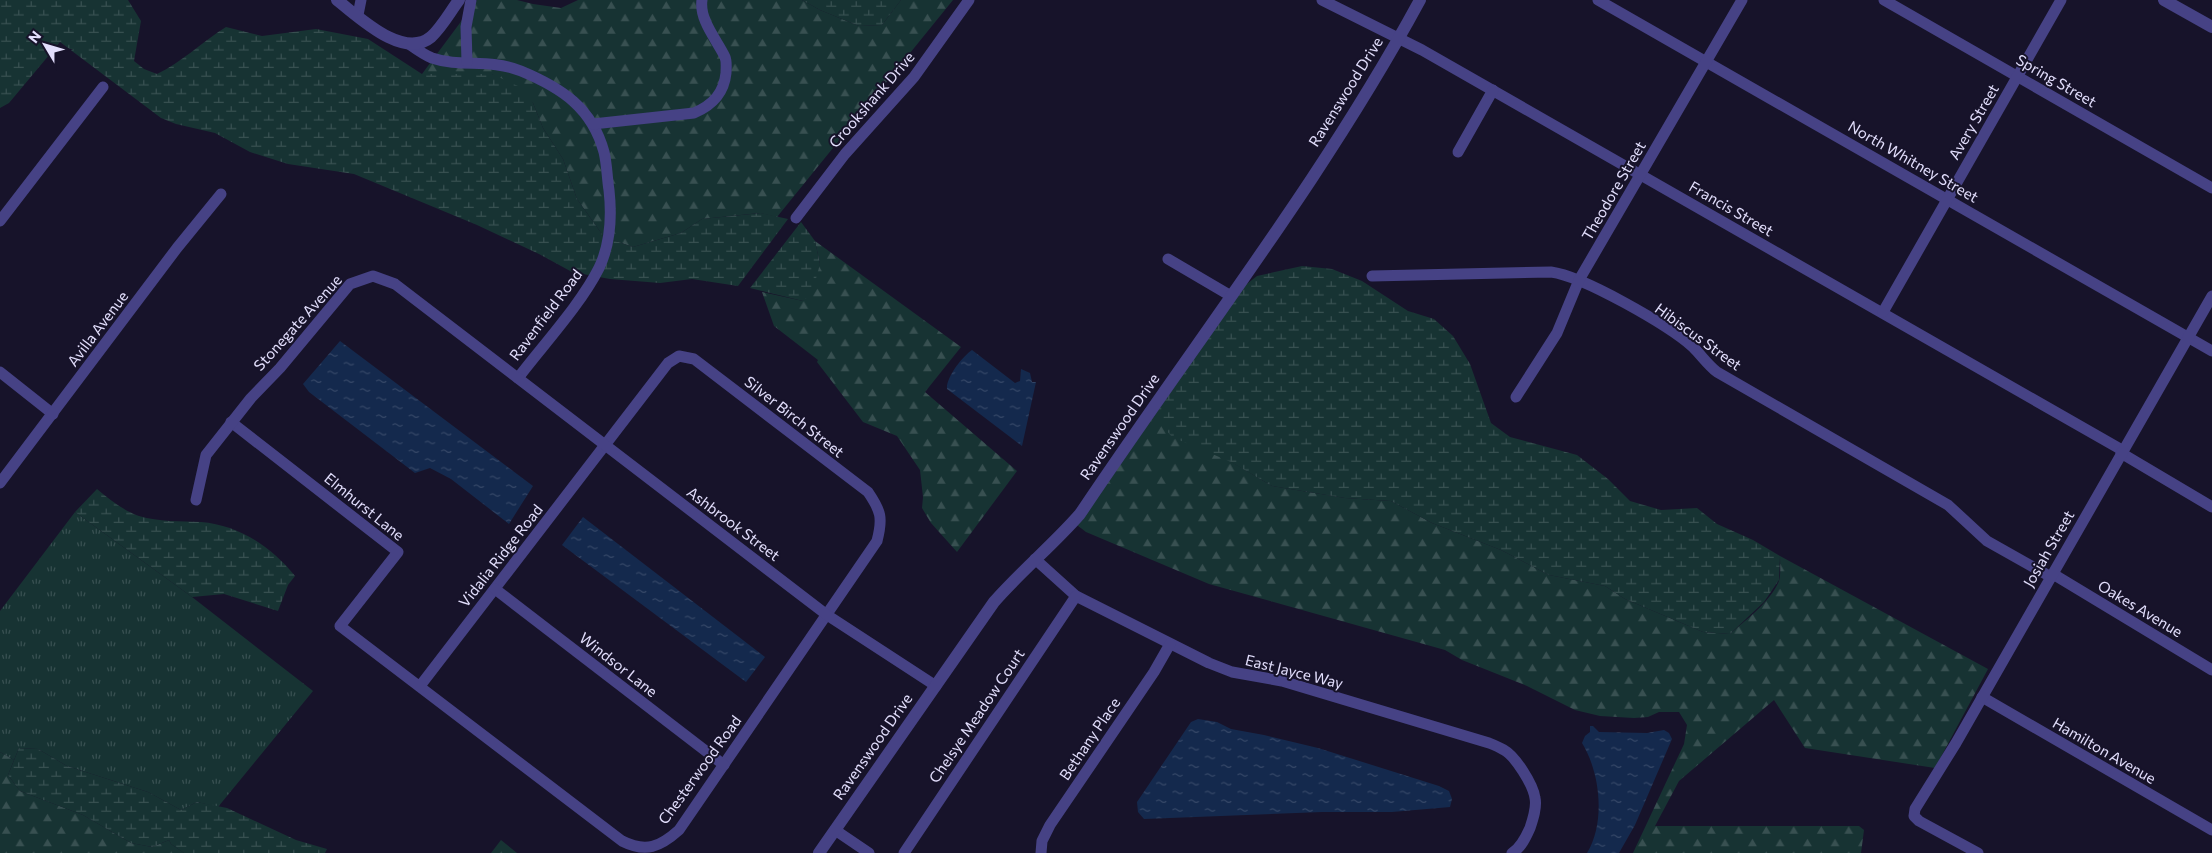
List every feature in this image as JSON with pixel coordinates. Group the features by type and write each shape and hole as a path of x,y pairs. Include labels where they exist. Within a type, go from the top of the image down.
{"street":[{"path":"337,0 394,40 409,44 419,43 432,36 459,0"},
{"path":"358,15 360,0"},
{"path":"467,62 466,27 471,0"},
{"path":"593,124 694,112 706,108 714,101 724,86 726,60 710,31 701,5 702,0"},
{"name":"Crookshank Drive","path":"796,218 845,154 914,77 969,0"},
{"name":"Francis Street","path":"1322,0 1400,38 1883,312 2212,507"},
{"name":"Ravenswood Drive","path":"819,853 994,602 1080,514 1231,296 1373,84 1420,0"},
{"name":"North Whitney Street","path":"1598,0 2212,351"},
{"name":"Theodore Street","path":"1516,397 1557,332 1580,280 1742,0"},
{"name":"Spring Street","path":"1884,0 2212,188"},
{"name":"Avery Street","path":"1883,312 2061,0"},
{"path":"2164,0 2212,28"},
{"name":"Ravenfield Road","path":"409,44 431,58 454,62 503,65 547,83 569,96 593,124 604,153 612,214 608,241 593,279 518,378"},
{"path":"0,221 103,87"},
{"path":"1458,152 1493,90"},
{"name":"Avilla Avenue","path":"0,483 177,248 221,194"},
{"path":"1168,259 1231,296"},
{"name":"Hibiscus Street","path":"1372,276 1551,272 1564,274 1580,280 1674,334 1694,348 1717,372 1948,505 1987,541 2052,575"},
{"name":"Stonegate Avenue","path":"196,500 206,455 250,398 280,368 350,284 373,276 395,284 518,378"},
{"name":"Josiah Street","path":"1978,853 1918,821 1914,816 1915,809 1982,697 2212,296"},
{"name":"Silver Birch Street","path":"605,445 668,363 679,356 694,359 701,364 868,492 880,510 882,525 877,541 827,615"},
{"path":"0,372 53,414"},
{"name":"Ashbrook Street","path":"518,378 827,615 936,686"},
{"name":"Elmhurst Lane","path":"232,422 398,552 340,626 420,686"},
{"name":"Vidalia Ridge Road","path":"420,686 605,445"},
{"name":"East Jayce Way","path":"1035,559 1076,596 1170,644 1232,672 1282,681 1505,750 1516,762 1527,779 1535,798 1534,816 1527,835 1517,850 1512,853"},
{"name":"Oakes Avenue","path":"2052,575 2212,670"},
{"name":"Windsor Lane","path":"495,589 724,765"},
{"name":"Chelsye Meadow Court","path":"904,853 1076,596"},
{"name":"Chesterwood Road","path":"420,686 622,842 632,847 650,848 667,841 679,830 827,615"},
{"name":"Bethany Place","path":"1041,853 1042,841 1050,824 1154,672 1170,644"},
{"name":"Hamilton Avenue","path":"1982,697 2212,830"},
{"path":"835,830 869,853"}],"green space":[{"path":"0,0 128,0 141,21 134,61 144,69 157,74 175,64 226,27 262,36 316,29 368,39 422,74 492,74 518,86 533,103 543,128 563,159 577,199 604,237 633,247 681,233 702,219 761,213 788,219 738,286 692,279 660,283 610,279 572,272 539,254 477,225 354,174 288,164 250,152 215,133 176,124 161,118 60,42 9,103 0,108"},
{"path":"477,0 517,0 561,8 578,0 802,0 820,10 859,26 882,25 901,0 953,0 777,217 760,213 702,219 681,233 633,247 604,237 577,199 563,159 543,128 533,103 492,74 422,74"},
{"path":"802,0 901,0 882,25 859,26 820,10"},
{"path":"801,222 815,241 820,264 812,293 803,301 750,288"},
{"path":"815,241 961,347 925,392 1017,471 957,552 931,523 922,508 923,497 920,470 897,436 863,422 817,362 818,360 774,326 762,292 803,301 820,264"},
{"path":"1302,266 1332,269 1362,281 1408,311 1434,319 1453,336 1470,364 1491,423 1510,437 1577,455 1608,479 1630,501 1661,510 1697,508 1717,524 1753,540 1780,556 1779,580 1764,602 1730,634 1703,632 1625,599 1605,586 1549,575 1501,550 1432,523 1391,501 1345,498 1272,486 1231,462 1172,437 1154,416 1243,287 1257,276"},
{"path":"1154,416 1272,486 1345,498 1391,501 1432,523 1501,550 1549,575 1605,586 1625,599 1703,632 1730,634 1758,610 1770,596 1779,581 1780,556 1988,669 1935,768 1805,748 1774,700 1679,781 1655,826 1859,826 1864,830 1861,853 1633,853 1684,744 1687,725 1679,712 1659,712 1648,717 1634,718 1600,716 1575,710 1527,686 1462,660 1445,650 1209,584 1086,532 1077,525"},
{"path":"97,489 122,508 139,516 162,520 215,524 254,539 286,565 295,576 288,585 278,611 224,594 192,597 75,512"},
{"path":"75,512 192,597 313,691 218,807 197,802 181,810 148,792 67,766 38,749 19,748 14,760 0,752 0,611"},
{"path":"19,748 38,749 67,766 148,792 181,810 197,802 227,808 296,840 327,849 325,853 184,853 171,844 169,840 152,847 131,843 83,815 20,791 8,775"},
{"path":"0,752 14,760 8,775 20,791 83,815 131,843 152,847 169,840 171,844 184,853 0,853"},
{"path":"501,840 517,853 491,853"}],"water":[{"path":"340,341 533,486 509,524 451,479 430,468 415,473 309,392 303,384"},
{"path":"972,350 1015,383 1020,381 1021,369 1030,373 1032,382 1036,382 1022,446 947,389 949,379 956,367"},
{"path":"583,517 765,657 746,682 562,545"},
{"path":"1198,719 1217,722 1231,729 1318,748 1439,786 1449,791 1452,799 1450,807 1392,812 1322,812 1144,819 1138,812 1137,802 1191,722"},
{"path":"1590,726 1593,726 1599,732 1647,733 1664,730 1669,733 1672,739 1635,825 1619,853 1587,853 1593,841 1599,812 1597,782 1582,743 1585,736 1590,732"}]}
